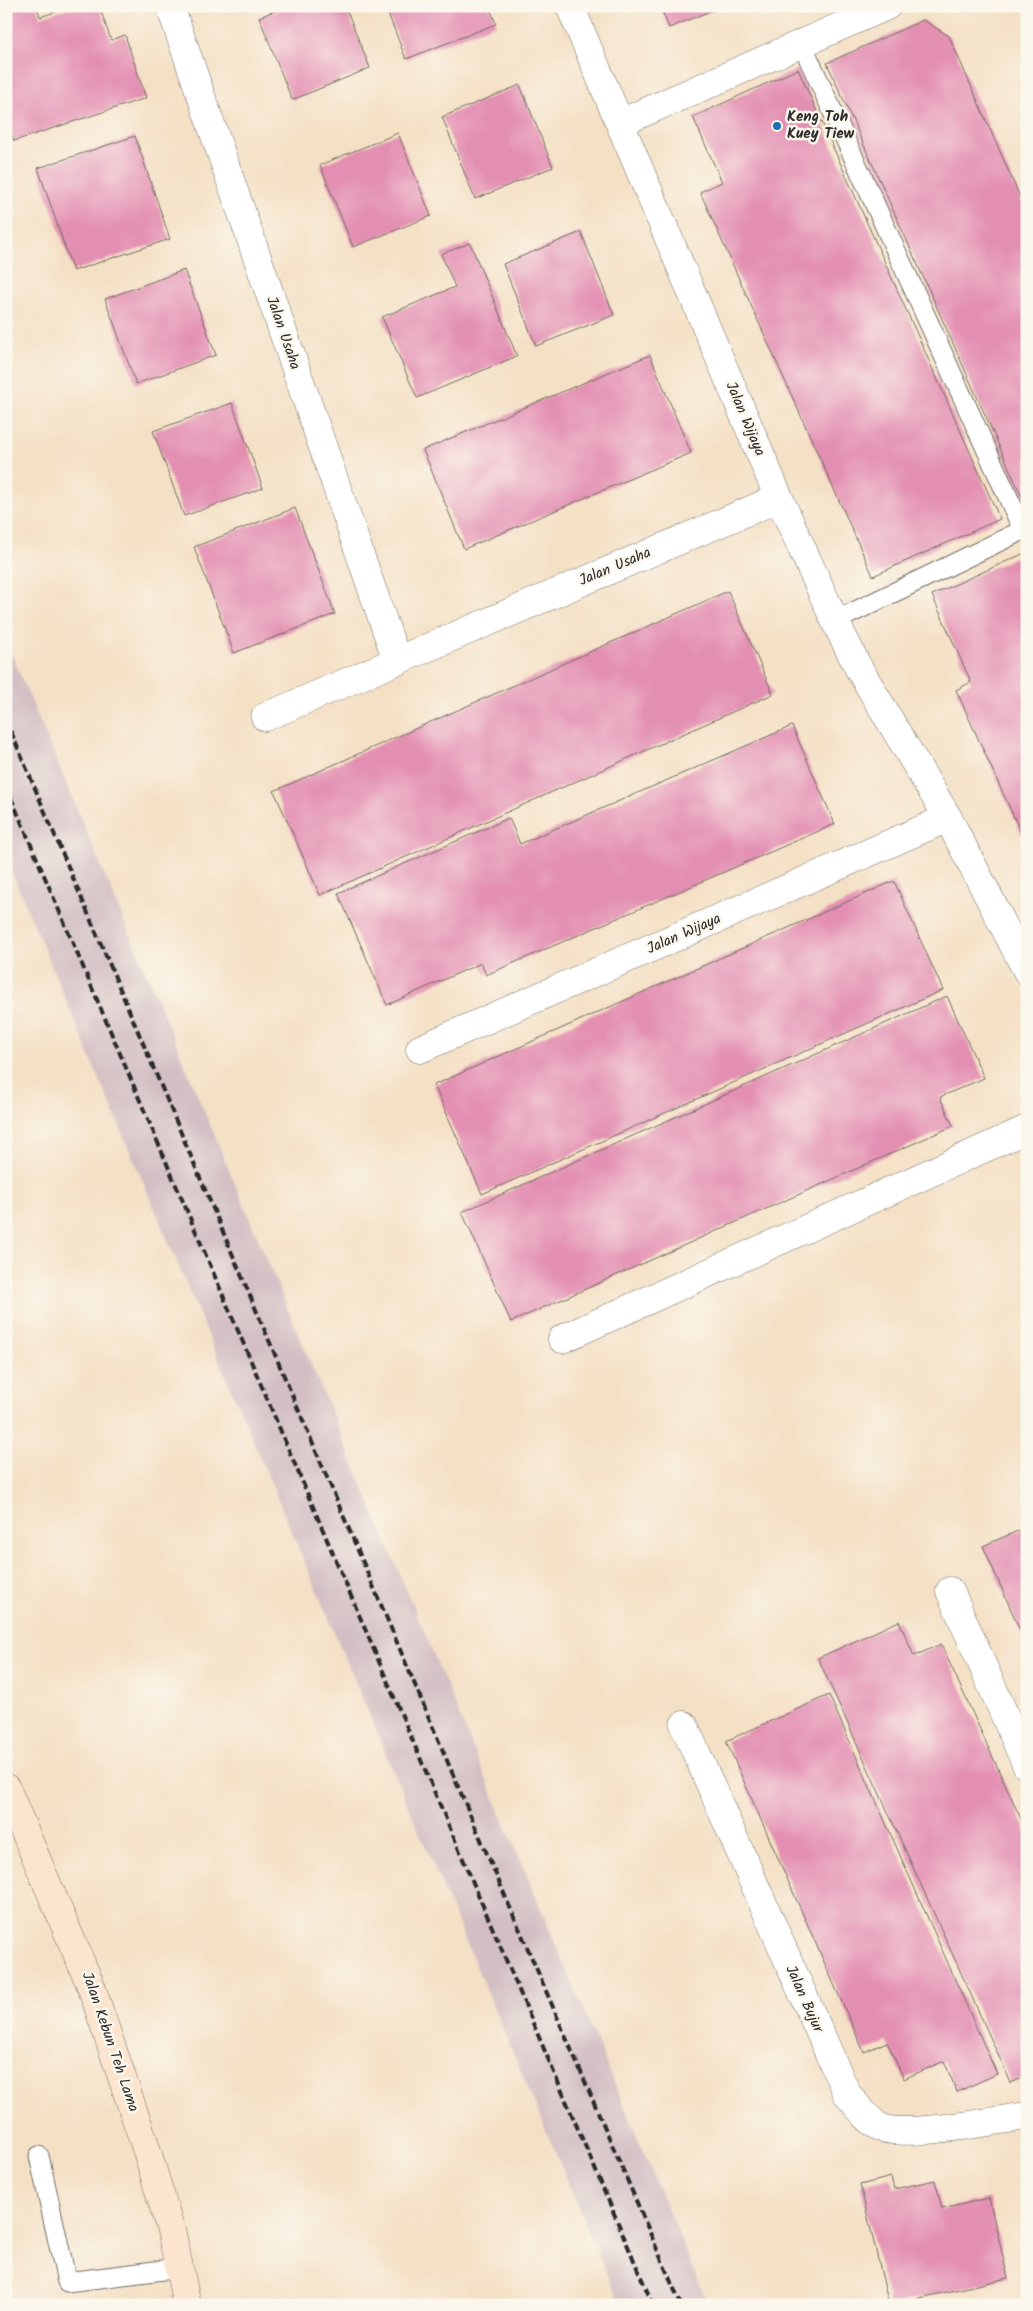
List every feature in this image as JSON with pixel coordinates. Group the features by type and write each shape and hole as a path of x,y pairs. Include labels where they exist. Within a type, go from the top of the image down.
{"street":[{"name":"Jalan Usaha","path":"170,6 397,660"},
{"name":"Jalan Wijaya","path":"570,6 779,498 835,621 858,667 948,818 1027,971"},
{"path":"620,124 886,6"},
{"name":"Jalan Usaha","path":"265,717 779,498"},
{"name":"Jalan Wijaya","path":"420,1049 948,818"},
{"path":"562,1339 1027,1129"},
{"path":"950,1591 1027,1766"},
{"name":"Jalan Bujur","path":"684,1725 847,2094 880,2127 893,2130 922,2130 1027,2116"},
{"name":"Jalan Kebun Teh Lama","path":"6,1788 92,1986 147,2151 172,2234 187,2305"}],"lane":[{"path":"802,44 1023,530 835,621"},
{"path":"39,2156 67,2282 179,2268"}],"shaded area":[{"path":"6,641 708,2305 620,2305 6,859"}],"building":[{"path":"20,6 37,6 40,17 73,6 99,6 111,40 125,35 146,98 14,141 6,118 6,11"},
{"path":"287,6 345,6 370,68 292,100 259,17"},
{"path":"385,6 489,6 496,24 406,59"},
{"path":"660,6 722,6 669,28"},
{"path":"923,20 949,36 1027,213 1027,508 827,63"},
{"path":"798,69 1000,519 873,576 700,192 722,182 693,117"},
{"path":"520,85 553,167 475,199 442,117"},
{"path":"398,133 431,216 353,247 320,165"},
{"path":"135,136 170,239 73,271 38,168"},
{"path":"581,232 614,315 536,346 503,264"},
{"path":"470,243 517,356 417,398 382,317 455,287 441,254"},
{"path":"184,270 216,355 136,384 105,299"},
{"path":"650,355 691,453 464,549 423,450"},
{"path":"232,403 263,488 184,516 153,431"},
{"path":"295,508 335,614 234,653 194,547"},
{"path":"1027,552 1027,846 956,690 971,682 932,595"},
{"path":"728,591 773,694 320,895 274,791"},
{"path":"792,726 835,824 486,975 481,963 387,1005 338,893 509,818 520,844"},
{"path":"894,881 943,990 482,1194 434,1085"},
{"path":"947,996 984,1078 940,1097 953,1126 511,1322 462,1212"},
{"path":"1027,1527 1027,1646 983,1546"},
{"path":"899,1621 914,1656 941,1644 1027,1832 1027,2076 1011,2083 818,1658"},
{"path":"829,1695 997,2074 957,2092 944,2061 904,2079 887,2042 864,2052 726,1741"},
{"path":"1023,2162 1027,2162 1027,2185 1026,2185"},
{"path":"891,2177 894,2189 935,2180 942,2209 989,2198 1008,2278 889,2305 860,2185"}],"railway":[{"path":"6,720 457,1784 681,2305"},
{"path":"6,786 653,2305"}],"place":[{"name":"Keng Toh Kuey Tiew","path":"777,126"}]}
